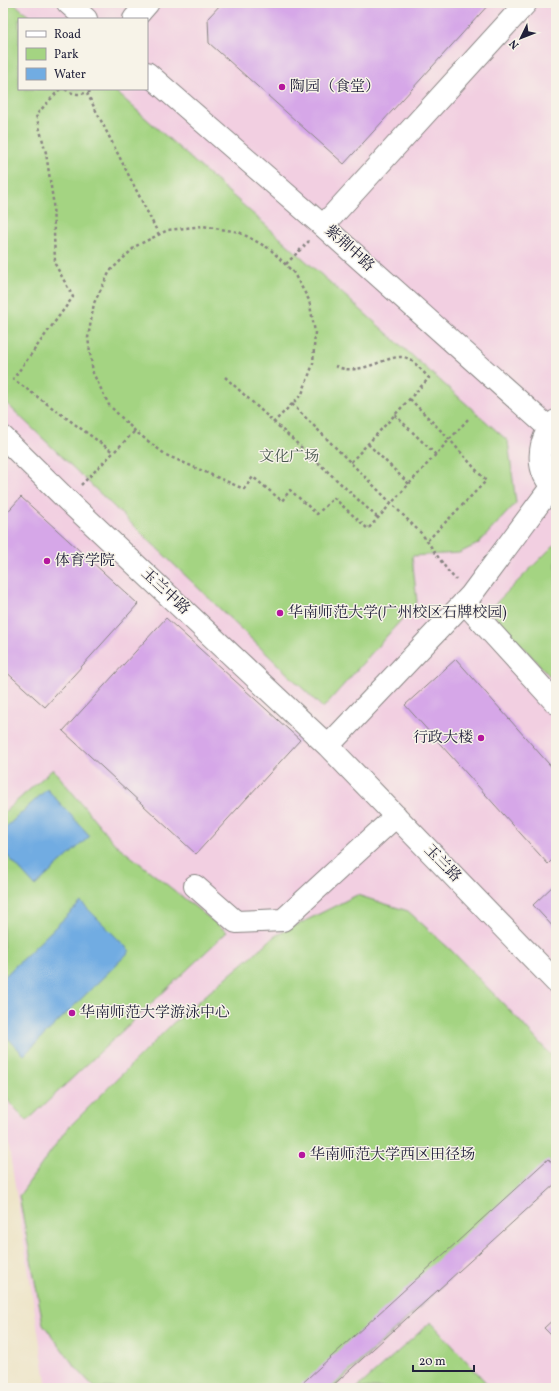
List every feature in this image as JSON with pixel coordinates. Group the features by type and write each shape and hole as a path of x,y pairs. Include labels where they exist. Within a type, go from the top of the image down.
{"street":[{"path":"68,3 85,18"},
{"path":"135,18 148,3"},
{"path":"323,226 526,3"},
{"name":"紫荆中路","path":"148,74 553,425"},
{"path":"328,746 467,599 554,488 544,473 540,458 542,442 553,425"},
{"name":"玉兰中路","path":"3,437 67,500 328,746"},
{"path":"467,599 556,703"},
{"name":"玉兰路","path":"328,746 556,982"},
{"path":"195,886 236,922 283,920 396,816"}],"path":[{"path":"59,90 36,115 46,153 53,200 55,264 73,297 13,379 113,452"},
{"path":"67,90 74,94 87,93 92,90"},
{"path":"87,93 159,235"},
{"path":"273,423 302,394 313,364 315,332 308,300 293,272 270,249 239,232 203,226 168,230 136,246 110,271 94,303 88,338 93,373 109,405 135,431 166,455 244,489 253,477 282,501 290,490 317,514 334,498 368,529 470,417"},
{"path":"286,264 323,226"},
{"path":"335,366 356,370 398,356 409,359 429,378 350,463"},
{"path":"225,378 378,518"},
{"path":"410,399 450,440 486,481 427,541"},
{"path":"292,404 422,534 467,599"},
{"path":"395,415 436,455"},
{"path":"67,500 135,431"},
{"path":"368,444 409,484"}],"shaded area":[{"name":"华南师范大学(广州校区石牌校园)","path":"3,3 556,3 556,1388 47,1388 8,1142 3,1137"}],"green space":[{"name":"文化广场","path":"3,3 14,3 31,18 18,18 18,90 114,90 508,441 516,503 478,544 459,553 412,556 417,602 323,708 3,400"},
{"path":"556,543 556,683 489,610"},
{"name":"华南师范大学游泳中心","path":"53,769 114,843 227,932 27,1121 3,1095 3,813"},
{"name":"华南师范大学西区田径场","path":"357,895 408,911 453,952 518,1019 556,1061 556,1180 333,1388 95,1388 76,1368 43,1324 19,1196 66,1130 172,1024 275,936"},
{"path":"431,1322 491,1388 357,1388"}],"water":[{"path":"47,789 90,836 35,886 3,851 3,830"},
{"path":"81,902 130,951 24,1055 3,1033 3,978"}],"building":[{"path":"222,3 490,3 344,164 209,43 208,18"},
{"name":"体育学院","path":"21,497 138,604 45,707 3,669 3,517"},
{"path":"166,618 300,740 196,854 63,731"},
{"name":"行政大楼","path":"456,659 556,772 556,856 548,864 405,705"},
{"path":"556,883 556,930 533,905"},
{"path":"548,1159 556,1168 556,1183 330,1388 297,1388"},
{"path":"556,1317 556,1340 544,1328"}],"place":[{"name":"陶园（食堂）","path":"282,87"},
{"name":"体育学院","path":"47,561"},
{"name":"华南师范大学(广州校区石牌校园)","path":"280,613"},
{"name":"行政大楼","path":"481,738"},
{"name":"华南师范大学游泳中心","path":"72,1013"},
{"name":"华南师范大学西区田径场","path":"302,1155"}]}
